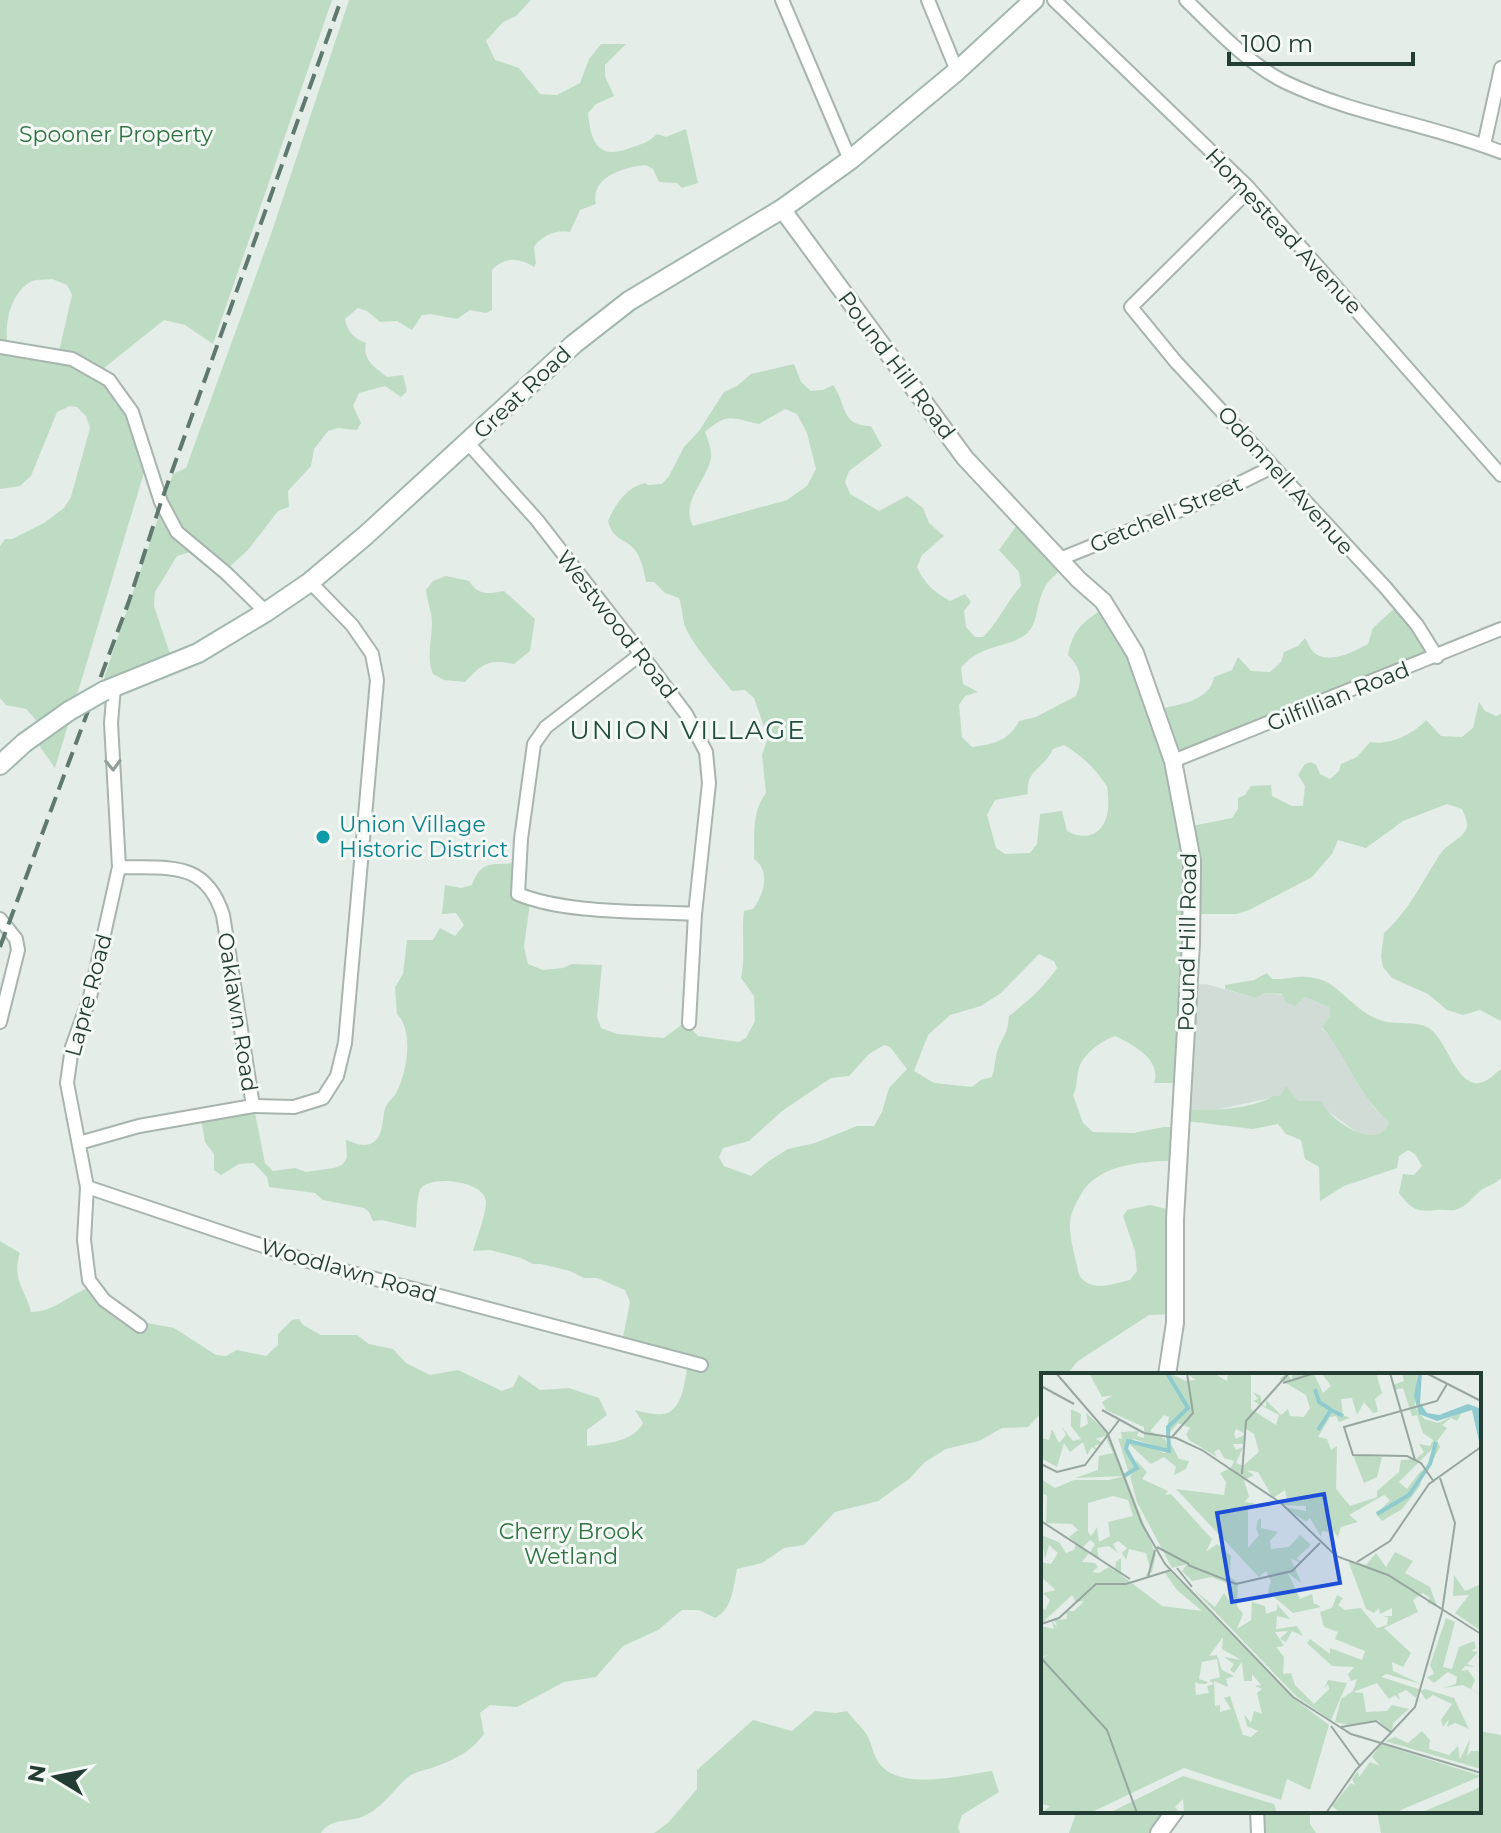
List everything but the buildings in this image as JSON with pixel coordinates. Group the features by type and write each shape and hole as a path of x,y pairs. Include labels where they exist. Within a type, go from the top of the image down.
{"main road":[{"name":"Great Road","path":"0,765 24,743 69,711 109,689 198,653 310,582 366,535 574,344 629,301 782,209 850,160 957,71 1034,0"}],"street":[{"path":"782,0 850,160"},
{"path":"928,0 957,71"},
{"name":"Homestead Avenue","path":"1054,0 1249,190 1501,475"},
{"path":"1186,0 1254,63 1284,81 1383,118 1501,152"},
{"path":"1484,145 1500,73"},
{"name":"Odonnell Avenue","path":"1249,190 1131,307 1176,362 1417,625 1437,657"},
{"name":"Pound Hill Road","path":"782,209 965,458 1103,601 1135,653 1173,761 1192,861 1191,943 1175,1219 1175,1323 1167,1373"},
{"path":"0,347 72,359 109,380 132,412 161,502 177,532 266,612"},
{"name":"Westwood Road","path":"467,442 537,520 641,654 686,714 706,752 709,783 695,914 689,1023"},
{"name":"Getchell Street","path":"1060,559 1210,498 1272,467"},
{"path":"253,1106 294,1107 323,1098 337,1076 345,1043 377,680 372,654 352,625 310,582"},
{"name":"Gilfillian Road","path":"1173,761 1501,629"},
{"path":"641,654 546,727 534,744 521,839 518,894 570,906 695,914"},
{"name":"Lapre Road","path":"109,689 119,867 90,997 72,1047 67,1083 87,1187 84,1240 89,1280 104,1300 140,1326"},
{"name":"Oaklawn Road","path":"79,1143 139,1126 253,1106 223,915 216,894 200,877 180,869 119,867"},
{"path":"0,919 16,939 18,950 0,1022"},
{"name":"Woodlawn Road","path":"87,1187 311,1262 701,1365"},
{"path":"1159,1833 1174,1813"},
{"path":"1257,1813 1258,1833"}],"shaded area":[{"path":"1206,984 1256,998 1263,993 1305,997 1329,1007 1330,1016 1322,1028 1341,1050 1375,1109 1389,1122 1387,1129 1378,1135 1362,1136 1325,1109 1280,1096 1215,1110 1186,1110 1190,985"}],"green space":[{"name":"Spooner Property","path":"0,0 332,0 213,344 185,325 164,320 99,372 118,394 146,466 55,768 38,744 45,730 26,709 6,705 0,698 0,546 5,539 12,539 44,523 64,508 71,497 90,428 86,416 77,407 70,406 57,412 31,476 20,486 0,489","holes":["52,279 67,285 72,295 58,355 8,348 10,311 24,286 34,280"]},
{"path":"349,0 531,0 516,16 503,22 486,41 495,60 519,68 540,94 557,95 580,83 589,59 601,44 626,44 605,65 605,76 614,96 596,104 588,113 594,140 603,150 619,151 644,143 657,134 666,137 686,129 698,183 682,188 677,183 659,182 653,169 646,165 610,175 598,187 596,204 580,210 570,232 555,233 537,243 534,247 534,267 512,260 492,270 492,310 486,313 470,310 457,319 422,315 412,330 397,321 380,322 358,308 345,319 352,334 366,343 370,363 387,377 403,375 407,391 401,397 385,386 359,393 353,406 361,423 357,430 338,428 328,431 314,449 311,466 288,491 289,507 278,511 248,550 228,568 200,549 177,556 155,592 154,606 174,666 98,696 173,474 186,468 270,237"},
{"name":"Cherry Brook Wetland","path":"794,364 801,382 811,391 833,385 849,418 861,425 871,426 882,446 849,471 845,482 850,494 879,511 907,496 923,508 929,523 944,536 922,555 917,567 930,587 950,601 965,594 971,602 964,611 966,627 975,637 983,637 988,632 1021,586 1019,572 999,550 1019,522 1065,566 1046,586 1035,621 1024,636 978,654 961,668 963,684 978,692 965,696 959,705 962,737 972,747 1000,740 1019,721 1036,717 1076,696 1080,674 1068,655 1070,646 1080,626 1105,607 1157,710 1200,697 1214,677 1232,670 1238,657 1251,671 1270,672 1281,662 1284,652 1298,646 1305,638 1313,651 1322,657 1350,653 1368,644 1373,628 1398,605 1434,654 1174,760 1187,827 1232,818 1238,809 1238,798 1245,795 1251,786 1271,785 1272,796 1292,806 1303,806 1305,786 1298,775 1305,764 1311,762 1316,765 1320,774 1330,779 1339,771 1341,764 1357,757 1370,742 1400,738 1426,720 1441,736 1462,737 1473,728 1479,702 1485,711 1496,716 1501,714 1501,1021 1480,1010 1463,1015 1447,1010 1428,994 1392,978 1383,967 1381,957 1384,933 1408,905 1441,853 1466,831 1467,823 1462,809 1447,804 1403,821 1366,848 1338,840 1332,854 1312,877 1249,910 1236,914 1191,914 1185,1083 1154,1083 1154,1067 1150,1060 1115,1036 1084,1058 1073,1095 1083,1123 1093,1132 1134,1133 1163,1127 1184,1127 1182,1160 1125,1166 1099,1176 1088,1184 1080,1196 1070,1225 1079,1275 1096,1286 1109,1285 1130,1280 1137,1271 1135,1251 1123,1216 1127,1210 1150,1205 1175,1211 1176,1314 1149,1315 1078,1361 1068,1373 1041,1373 1041,1413 1028,1427 1002,1428 979,1441 946,1449 925,1462 909,1479 878,1501 835,1512 804,1545 784,1548 762,1563 737,1569 729,1603 715,1618 699,1610 682,1610 658,1630 623,1646 596,1677 564,1682 517,1707 490,1705 480,1713 484,1734 473,1746 454,1759 408,1777 384,1802 366,1815 336,1822 321,1833 0,1833 0,1241 20,1253 18,1278 31,1312 55,1306 91,1287 131,1320 174,1328 216,1355 226,1356 237,1350 266,1356 278,1345 278,1334 292,1320 299,1319 303,1325 321,1335 357,1335 369,1344 393,1349 406,1363 430,1375 458,1370 502,1391 513,1387 519,1375 540,1390 569,1388 599,1398 607,1415 587,1430 587,1446 633,1434 643,1423 635,1410 662,1414 669,1412 679,1402 688,1363 622,1342 630,1302 625,1290 597,1278 584,1278 570,1271 533,1264 490,1250 473,1251 486,1203 484,1195 477,1189 456,1182 433,1182 420,1190 416,1228 382,1220 373,1221 364,1208 323,1200 315,1193 269,1187 267,1177 254,1163 239,1164 221,1175 214,1170 214,1154 205,1142 201,1119 254,1108 265,1163 273,1171 295,1168 306,1172 334,1168 342,1165 347,1158 346,1140 364,1145 375,1141 386,1106 401,1083 406,1063 406,1031 397,1014 395,987 403,974 407,940 433,940 440,928 455,936 464,925 456,913 442,914 445,885 461,888 472,885 479,871 493,864 516,863 516,885 530,902 524,947 528,964 543,970 571,964 602,965 597,1017 601,1028 617,1034 664,1038 685,1022 698,1036 739,1042 746,1038 755,1021 754,996 741,978 743,920 744,911 753,909 757,903 764,883 763,870 754,859 754,833 758,809 766,793 762,755 768,738 754,698 745,690 732,691 687,631 679,598 665,593 654,582 646,582 637,554 616,536 608,521 627,492 645,483 662,484 684,447 699,431 724,392 751,374","holes":["785,409 797,414 807,433 816,469 807,486 787,500 693,526 690,517 692,500 711,458 705,432 719,421 730,418 759,424","1064,745 1092,767 1106,785 1108,807 1104,824 1093,834 1077,835 1067,831 1062,811 1040,814 1037,844 1030,853 1005,854 996,848 987,815 995,800 1028,794 1032,775 1053,749","1039,954 1054,961 1057,968 1048,981 1009,1016 992,1077 972,1087 934,1083 914,1071 928,1035 950,1015 981,1006 1001,993","884,1045 890,1047 907,1069 889,1088 874,1126 857,1126 815,1143 788,1149 751,1176 724,1166 719,1157 723,1148 749,1141 782,1111 831,1078 849,1076 869,1054"]},
{"path":"446,576 469,581 484,593 504,591 535,619 530,651 514,664 486,664 465,682 444,680 433,674 430,655 432,618 426,590 433,581"},
{"path":"1267,973 1272,979 1301,977 1322,980 1373,1017 1427,1027 1439,1039 1460,1074 1474,1083 1485,1081 1501,1069 1501,1178 1459,1209 1419,1210 1399,1193 1403,1174 1414,1175 1422,1166 1415,1154 1408,1150 1399,1156 1397,1168 1344,1186 1320,1201 1319,1167 1305,1159 1301,1140 1286,1134 1278,1124 1253,1129 1186,1121 1186,1110 1225,1109 1254,1104 1280,1096 1286,1086 1298,1101 1321,1101 1333,1117 1354,1131 1375,1135 1383,1131 1389,1122 1369,1100 1322,1027 1330,1016 1329,1007 1305,997 1295,1006 1285,1002 1282,994 1264,993 1256,998 1225,989 1225,985 1254,980"},
{"path":"815,1711 847,1711 869,1738 879,1763 889,1772 901,1777 932,1779 992,1771 999,1792 962,1815 958,1828 960,1833 654,1833 669,1822 697,1789 697,1770 753,1720 792,1731"},
{"path":"1481,1731 1501,1735 1501,1833 1381,1833 1377,1813 1481,1813"},
{"path":"1076,1813 1172,1813 1157,1833 1069,1833"},
{"path":"1256,1813 1310,1813 1310,1824 1316,1833 1256,1833"}],"railway":[{"path":"0,947 129,601 161,502 341,0"}],"place":[{"name":"Union Village Historic District","path":"323,837"}],"district":[{"name":"UNION VILLAGE","path":"688,730"}]}
